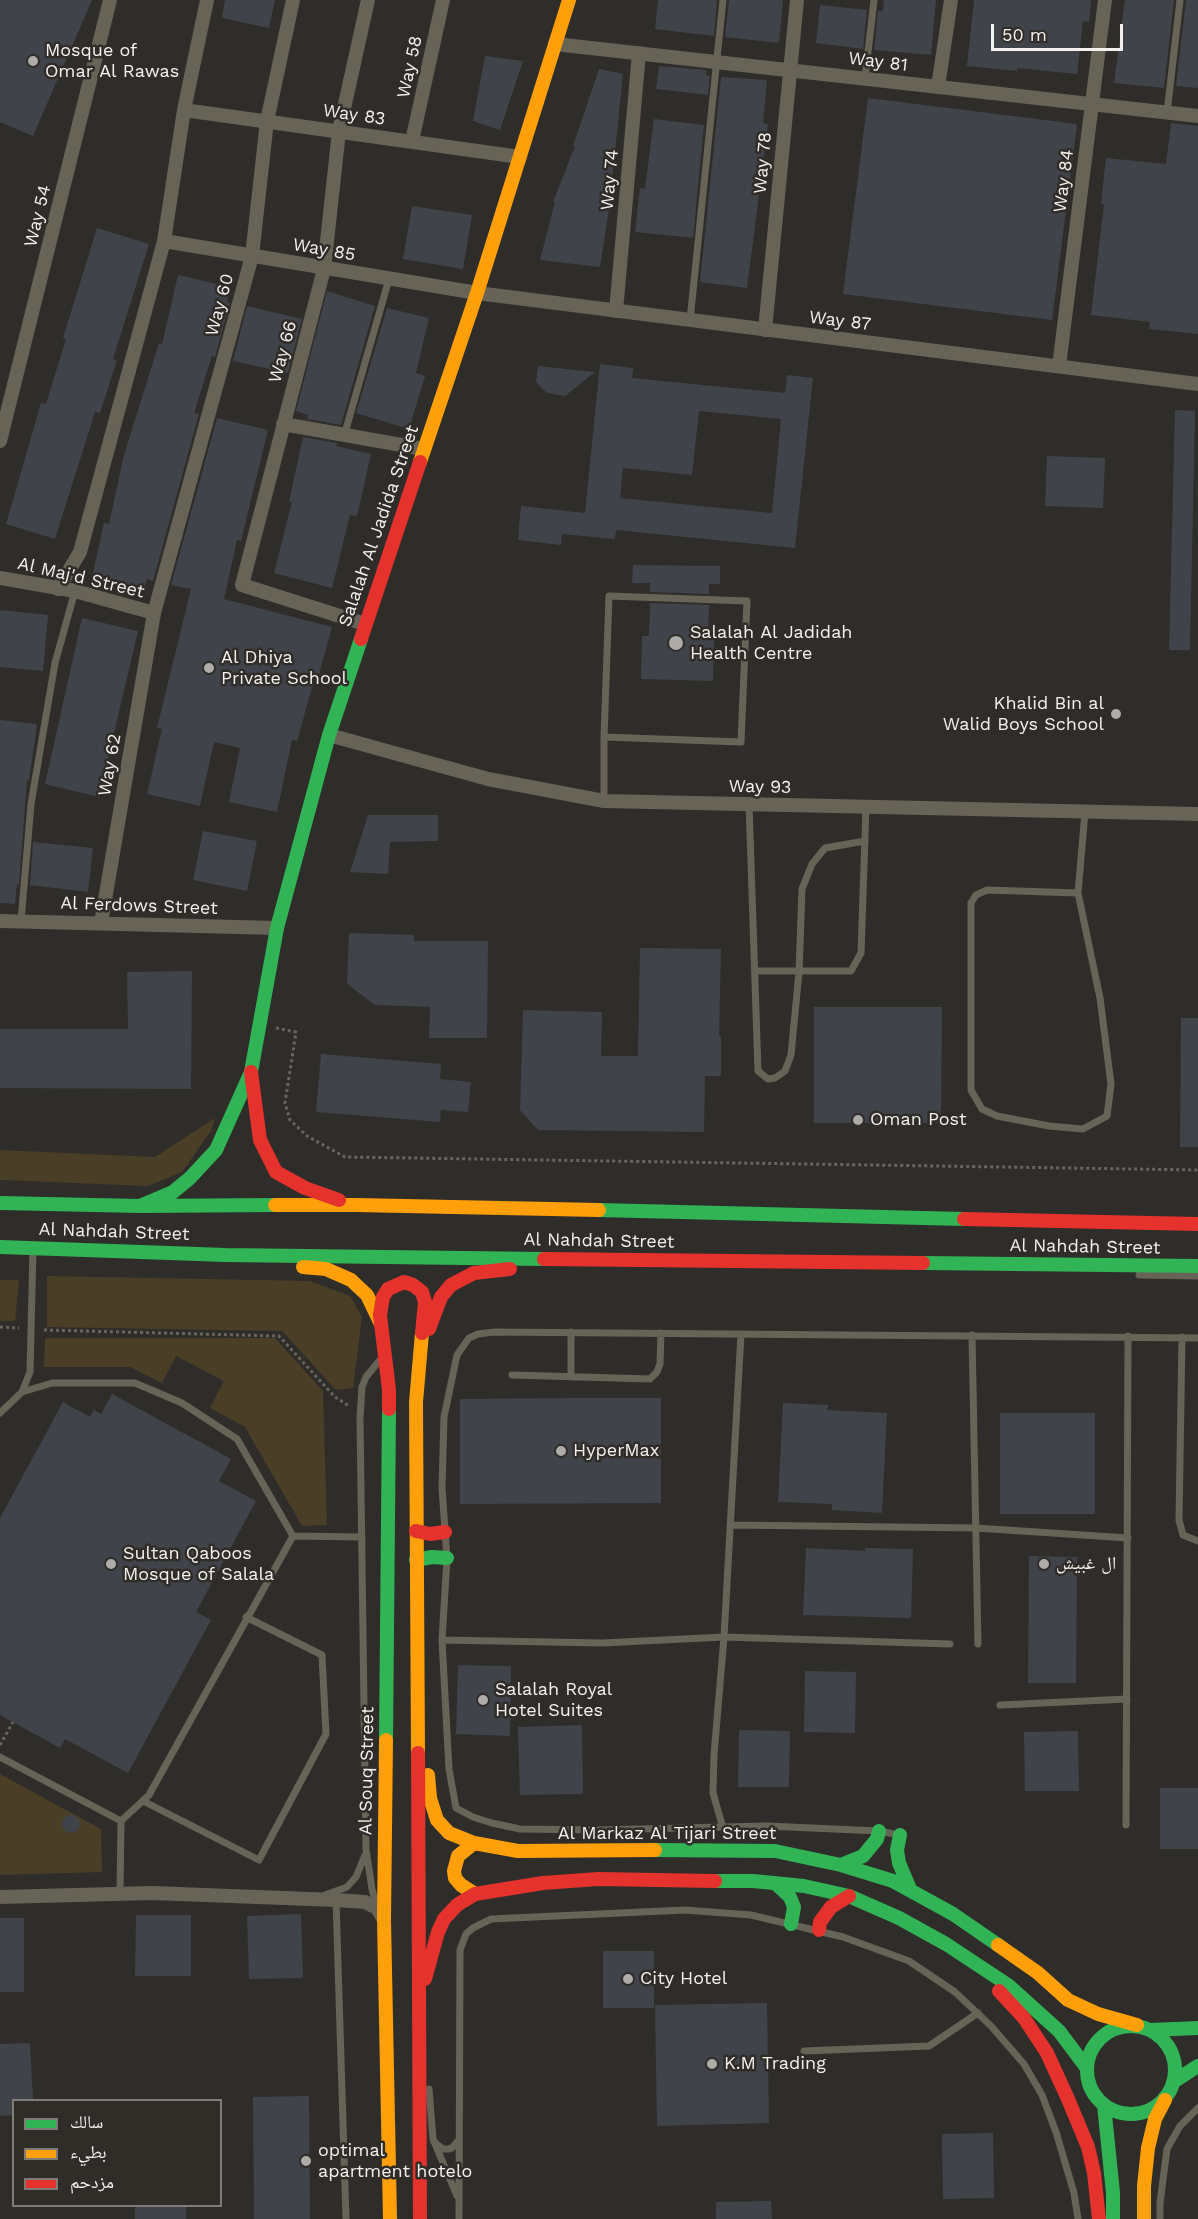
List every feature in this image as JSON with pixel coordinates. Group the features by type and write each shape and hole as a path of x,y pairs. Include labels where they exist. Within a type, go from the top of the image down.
{"street":[{"name":"Way 54","path":"0,441 111,0"},
{"path":"58,589 80,552 164,242 184,110 207,0"},
{"name":"Way 60","path":"154,613 252,256 267,121 293,0"},
{"name":"Way 66","path":"365,624 242,585 324,268 339,131 368,0"},
{"name":"Way 58","path":"412,141 443,0"},
{"name":"Salalah Al Jadida Street","path":"140,1206 173,1192 190,1178 216,1150 251,1072 277,928 329,735 477,293 569,0"},
{"name":"Way 78","path":"765,330 797,0"},
{"path":"938,87 951,0"},
{"name":"Way 84","path":"1059,366 1105,0"},
{"name":"Way 81","path":"555,44 1198,116"},
{"name":"Way 74","path":"616,311 639,53"},
{"name":"Way 83","path":"184,110 520,157"},
{"name":"Way 85","path":"164,242 477,293"},
{"name":"Way 87","path":"477,293 1198,384"},
{"path":"283,424 424,449"},
{"name":"Al Maj'd Street","path":"0,578 75,591 154,613"},
{"name":"Way 62","path":"101,923 154,613"},
{"name":"Way 93","path":"329,735 488,779 604,801 1198,814"},
{"name":"Al Ferdows Street","path":"0,921 277,928"},
{"name":"Salalah Al Jadida Street","path":"251,1072 260,1140 276,1172 304,1188 356,1205"},
{"name":"Al Nahdah Street","path":"0,1203 140,1206 356,1205 1198,1224"},
{"name":"Al Nahdah Street","path":"0,1247 33,1246 225,1255 1198,1266"},
{"path":"225,1255 259,1265 314,1267 340,1274 367,1294 381,1324"},
{"path":"421,1348 441,1297 462,1278 485,1271 551,1267 574,1258"},
{"path":"381,1324 380,1306 388,1289 404,1282 422,1292 425,1302 416,1402 420,2219"},
{"name":"Al Souq Street","path":"381,1324 389,1390 381,1914 390,2219"},
{"path":"416,1531 430,1534 445,1532"},
{"path":"416,1560 432,1557 447,1558"},
{"name":"Al Markaz Al Tijari Street","path":"417,1726 424,1746 430,1798 436,1820 449,1833 474,1843 518,1851 775,1851 841,1865 910,1889 953,1914 1038,1973 1068,2000 1098,2014 1137,2025"},
{"path":"841,1865 871,1850 879,1831"},
{"path":"900,1835 897,1850 899,1863 910,1889"},
{"path":"474,1843 458,1856 454,1871 455,1878 461,1885 475,1894"},
{"path":"418,1997 444,1919 457,1905 475,1894 543,1883 598,1879 774,1883 804,1886 849,1896 899,1918 946,1944 1008,1984 1052,2024 1086,2067"},
{"path":"774,1883 790,1897 794,1907 791,1923"},
{"path":"0,1897 152,1893 336,1900 364,1902 381,1914"},
{"path":"819,1930 820,1922 831,1907 849,1896"},
{"path":"973,1963 1024,2018 1052,2062 1088,2147 1094,2173 1099,2219"},
{"path":"1144,2219 1144,2186 1148,2148 1155,2119 1170,2088 1175,2067 1172,2052 1163,2039 1151,2030 1137,2025 1122,2026 1109,2031 1090,2053 1086,2067 1088,2082 1094,2095 1104,2105 1117,2112 1138,2113 1158,2105 1170,2088 1198,2066"},
{"path":"1151,2030 1198,2028"},
{"path":"1104,2105 1113,2193 1113,2219"}],"lane":[{"path":"690,320 723,0"},
{"path":"865,78 874,0"},
{"path":"1167,113 1180,0"},
{"path":"344,436 389,279"},
{"path":"21,921 32,804 45,722 55,663 75,591"},
{"path":"604,737 741,742 747,601 609,596 604,737 604,801"},
{"path":"749,804 758,1071 768,1079 775,1078 785,1071 791,1055 799,972 802,889 812,864 825,848 865,841"},
{"path":"755,971 851,971 861,953 866,807"},
{"path":"1078,893 987,890 976,895 971,903 971,1090 982,1109 997,1116 1049,1126 1083,1129 1107,1116 1111,1084 1102,1019 1078,893 1084,812"},
{"path":"0,1413 22,1392 30,1372 29,1328 33,1246"},
{"path":"1106,1265 1113,1270 1137,1275 1198,1276"},
{"path":"900,1835 879,1831 767,1826 520,1829 473,1817 456,1808 448,1768 442,1640 447,1558 442,1488 444,1417 457,1355 462,1346 478,1334 494,1332 1198,1338"},
{"path":"571,1332 571,1377"},
{"path":"512,1375 650,1379 657,1372 660,1364 661,1333"},
{"path":"723,1828 713,1793 741,1334"},
{"path":"972,1335 978,1644"},
{"path":"1126,1825 1128,1336"},
{"path":"1182,1337 1179,1520 1183,1535 1198,1540"},
{"path":"381,1914 372,1889 366,1849 360,1413 362,1387 366,1377 380,1360 384,1348"},
{"path":"22,1392 52,1383 135,1383 182,1403 237,1439 293,1536"},
{"path":"730,1525 976,1528 1128,1538"},
{"path":"293,1536 362,1537"},
{"path":"120,1894 121,1821 149,1795 293,1536"},
{"path":"143,1801 259,1860 326,1734 322,1655 246,1617"},
{"path":"442,1640 602,1643 724,1636 950,1644"},
{"path":"1000,1706 1127,1699"},
{"path":"0,1757 121,1821"},
{"path":"309,1899 347,1887 356,1877 366,1849"},
{"path":"336,1900 346,2219"},
{"path":"459,2219 460,1950 462,1942 473,1928 491,1919 662,1910 741,1914 819,1930 870,1946 909,1962 955,1992 991,2026 1024,2064 1042,2095 1056,2132 1074,2193 1078,2219"},
{"path":"418,1997 426,2021 428,2048"},
{"path":"804,2051 929,2046 978,2013"},
{"path":"429,2078 432,2139 459,2201"},
{"path":"1160,2219 1167,2149 1180,2126 1198,2108"},
{"path":"432,2139 443,2149 452,2148 458,2141"}],"path":[{"path":"259,1025 296,1032 285,1103 290,1120 307,1136 345,1157 1198,1170"},
{"path":"0,1327 279,1336 336,1397 360,1413"},
{"path":"0,1745 13,1722"}],"shaded area":[{"path":"215,1118 211,1131 182,1172 148,1186 0,1180 0,1150 155,1157"},
{"path":"47,1276 310,1281 350,1296 362,1317 353,1388 336,1390 282,1331 47,1327"},
{"path":"0,1280 19,1280 15,1321 0,1321"},
{"path":"45,1338 275,1338 323,1391 327,1525 302,1526 245,1427 210,1408 224,1381 176,1356 162,1383 130,1367 44,1367"},
{"path":"0,1774 101,1829 102,1872 0,1875"}],"building":[{"name":"Mosque of Omar Al Rawas","path":"0,0 92,0 33,136 0,122"},
{"path":"225,0 275,0 269,28 222,18"},
{"path":"658,0 717,0 714,36 655,29"},
{"path":"729,0 783,0 779,43 725,37"},
{"path":"884,0 936,0 931,55 874,50 878,11 883,11"},
{"path":"974,0 1091,0 1089,22 1083,21 1077,74 967,66"},
{"path":"1125,0 1174,0 1164,88 1114,83"},
{"path":"1186,0 1198,0 1198,88 1176,86"},
{"path":"820,5 867,10 863,49 816,43"},
{"path":"485,56 523,61 500,130 473,121"},
{"path":"659,66 706,70 706,75 710,76 708,95 656,89"},
{"path":"599,69 623,74 609,209 600,267 540,260 555,202 553,202 575,146 573,146"},
{"path":"721,77 767,80 763,123 768,124 747,288 700,282"},
{"path":"868,98 1077,124 1052,320 843,294"},
{"path":"654,119 704,125 693,238 635,232 640,188 645,189"},
{"path":"1171,123 1198,126 1198,334 1149,329 1150,322 1091,315 1104,204 1101,204 1106,158 1166,164"},
{"path":"412,206 472,215 463,269 403,259"},
{"path":"97,228 149,244 113,359 117,360 100,413 95,412 55,539 6,524 41,403 46,404 66,339 63,338"},
{"path":"178,275 230,287 227,302 230,303 215,357 212,356 194,413 199,414 153,581 147,579 144,589 92,577 104,523 109,524 124,455 159,343 162,344"},
{"path":"327,291 375,306 341,425 307,419 308,415 296,411"},
{"path":"247,306 302,319 288,373 233,361"},
{"path":"387,308 429,318 416,373 425,376 409,429 356,413"},
{"path":"600,364 633,368 632,378 785,393 787,375 813,378 795,548 616,530 615,539 562,534 561,545 518,540 521,506 585,513","holes":["699,411 781,419 772,513 620,498 623,468 692,475"]},
{"path":"538,366 595,372 565,396 547,393 536,382"},
{"path":"1175,410 1195,411 1190,650 1169,650"},
{"path":"217,418 268,430 241,541 237,540 224,599 332,627 297,741 292,740 277,812 229,802 240,748 214,742 200,806 147,794 162,729 157,728 191,589 171,585"},
{"path":"303,437 337,443 336,446 371,454 357,516 350,515 332,588 274,573 292,502 289,502"},
{"path":"1047,456 1105,458 1103,508 1045,506"},
{"path":"633,565 720,566 720,584 709,584 709,594 650,592 650,583 632,583"},
{"path":"650,603 709,605 708,636 714,636 713,681 641,679 642,636 649,636"},
{"path":"0,610 48,615 43,671 0,667"},
{"path":"82,618 138,631 99,797 45,784"},
{"path":"0,720 37,724 29,781 27,780 19,884 17,884 15,904 0,903"},
{"path":"368,815 438,815 438,841 390,842 388,874 350,872"},
{"path":"203,831 257,841 247,891 193,880"},
{"path":"33,842 93,848 88,892 30,885"},
{"path":"349,933 414,935 414,941 488,941 487,1038 429,1038 430,1007 375,1005 347,984"},
{"path":"640,948 721,949 719,1036 721,1036 721,1076 705,1076 704,1132 538,1130 520,1110 523,1010 602,1012 601,1056 638,1056"},
{"path":"192,971 191,1089 0,1088 0,1029 128,1029 127,972"},
{"path":"814,1007 942,1007 941,1123 814,1123"},
{"path":"1181,1018 1198,1018 1198,1147 1180,1147"},
{"path":"321,1054 441,1064 440,1079 471,1082 468,1112 441,1110 440,1122 316,1112"},
{"name":"Sultan Qaboos Mosque of Salala","path":"112,1394 231,1459 219,1481 256,1501 196,1612 211,1620 128,1773 65,1739 60,1748 0,1715 0,1518 63,1402 90,1417 94,1410 101,1414"},
{"name":"HyperMax","path":"661,1398 661,1503 460,1504 460,1399"},
{"path":"783,1403 828,1405 827,1410 887,1413 882,1513 832,1510 832,1504 778,1502"},
{"path":"1000,1413 1095,1413 1095,1514 1000,1514"},
{"path":"806,1548 865,1551 865,1548 913,1549 911,1618 803,1615"},
{"path":"1029,1556 1077,1557 1076,1683 1028,1683"},
{"path":"458,1665 511,1666 510,1736 456,1734"},
{"path":"805,1671 856,1672 855,1733 804,1732"},
{"path":"582,1725 583,1794 520,1795 518,1727"},
{"path":"739,1730 790,1731 789,1787 738,1787"},
{"path":"1078,1731 1079,1791 1025,1791 1024,1732"},
{"path":"1160,1788 1198,1788 1198,1849 1160,1849"},
{"path":"67,1815 75,1815 80,1820 78,1831 67,1833 62,1828 62,1820"},
{"path":"301,1914 303,1978 249,1979 247,1916"},
{"path":"136,1915 191,1915 191,1976 135,1976"},
{"path":"0,1918 24,1918 24,1992 0,1992"},
{"name":"City Hotel","path":"603,1951 654,1951 654,2008 603,2008"},
{"name":"K.M Trading","path":"767,2003 769,2123 657,2126 655,2005"},
{"path":"30,2043 33,2099 12,2099 12,2115 0,2116 0,2044"},
{"path":"309,2096 310,2219 254,2219 253,2097"},
{"path":"993,2133 994,2198 943,2199 942,2134"},
{"path":"771,2201 772,2219 716,2219 716,2202"},
{"path":"135,2207 186,2207 186,2219 135,2219"}],"traffic: fast":[{"path":"140,1206 173,1192 190,1178 216,1150 251,1072 277,928 329,735 361,639"},
{"path":"0,1203 140,1206 275,1205"},
{"path":"599,1210 964,1219"},
{"path":"0,1247 225,1255 544,1259"},
{"path":"923,1263 1198,1266"},
{"path":"386,1740 389,1409"},
{"path":"416,1560 432,1557 447,1558"},
{"path":"841,1865 863,1856 877,1839 879,1831"},
{"path":"900,1835 897,1850 899,1863 910,1889"},
{"path":"655,1850 775,1851 841,1865 893,1881 953,1914 998,1945"},
{"path":"715,1881 753,1881 804,1886 849,1896 899,1918 946,1944 1008,1985 1059,2031 1086,2067"},
{"path":"775,1883 790,1897 794,1907 791,1924"},
{"path":"1131,2026 1156,2033 1168,2045 1175,2070 1168,2095 1156,2107 1131,2114 1106,2107 1094,2095 1087,2070 1094,2045 1106,2033 1131,2026"},
{"path":"1151,2030 1198,2028"},
{"path":"1173,2082 1198,2066"},
{"path":"1104,2105 1113,2193 1113,2219"}],"traffic: slow":[{"path":"420,462 477,293 569,0"},
{"path":"275,1205 599,1210"},
{"path":"303,1267 326,1269 351,1280 367,1295 380,1322"},
{"path":"418,1753 416,1402 422,1333"},
{"path":"386,1740 384,1920 390,2219"},
{"path":"428,1775 430,1798 437,1820 449,1833 474,1843 518,1851 655,1850"},
{"path":"474,1843 458,1856 454,1871 455,1878 461,1885 475,1894"},
{"path":"998,1945 1038,1973 1068,2000 1098,2014 1137,2025"},
{"path":"1144,2219 1144,2186 1148,2148 1155,2119 1165,2100"}],"traffic: jam":[{"path":"361,639 420,462"},
{"path":"251,1072 260,1140 276,1172 305,1188 339,1200"},
{"path":"964,1219 1198,1224"},
{"path":"544,1259 923,1263"},
{"path":"429,1329 441,1297 451,1285 474,1273 510,1269"},
{"path":"389,1409 389,1390 380,1315 383,1297 388,1289 404,1282 422,1292 425,1302 422,1333"},
{"path":"416,1531 430,1534 445,1532"},
{"path":"418,1753 420,2219"},
{"path":"425,1979 444,1919 457,1905 475,1894 543,1883 598,1879 715,1881"},
{"path":"819,1930 820,1922 831,1907 849,1896"},
{"path":"999,1991 1024,2018 1047,2053 1068,2099 1088,2147 1094,2173 1099,2219"}],"place":[{"name":"Mosque of Omar Al Rawas","path":"33,61"},
{"name":"Salalah Al Jadidah Health Centre","path":"676,643"},
{"name":"Al Dhiya Private School","path":"209,668"},
{"name":"Khalid Bin al Walid Boys School","path":"1116,714"},
{"name":"Oman Post","path":"858,1120"},
{"name":"HyperMax","path":"561,1451"},
{"name":"Sultan Qaboos Mosque of Salala","path":"111,1564"},
{"name":"ال غبيش","path":"1044,1564"},
{"name":"Salalah Royal Hotel Suites","path":"483,1700"},
{"name":"City Hotel","path":"628,1979"},
{"name":"K.M Trading","path":"712,2064"},
{"name":"optimal apartment hotelo","path":"306,2161"}]}
